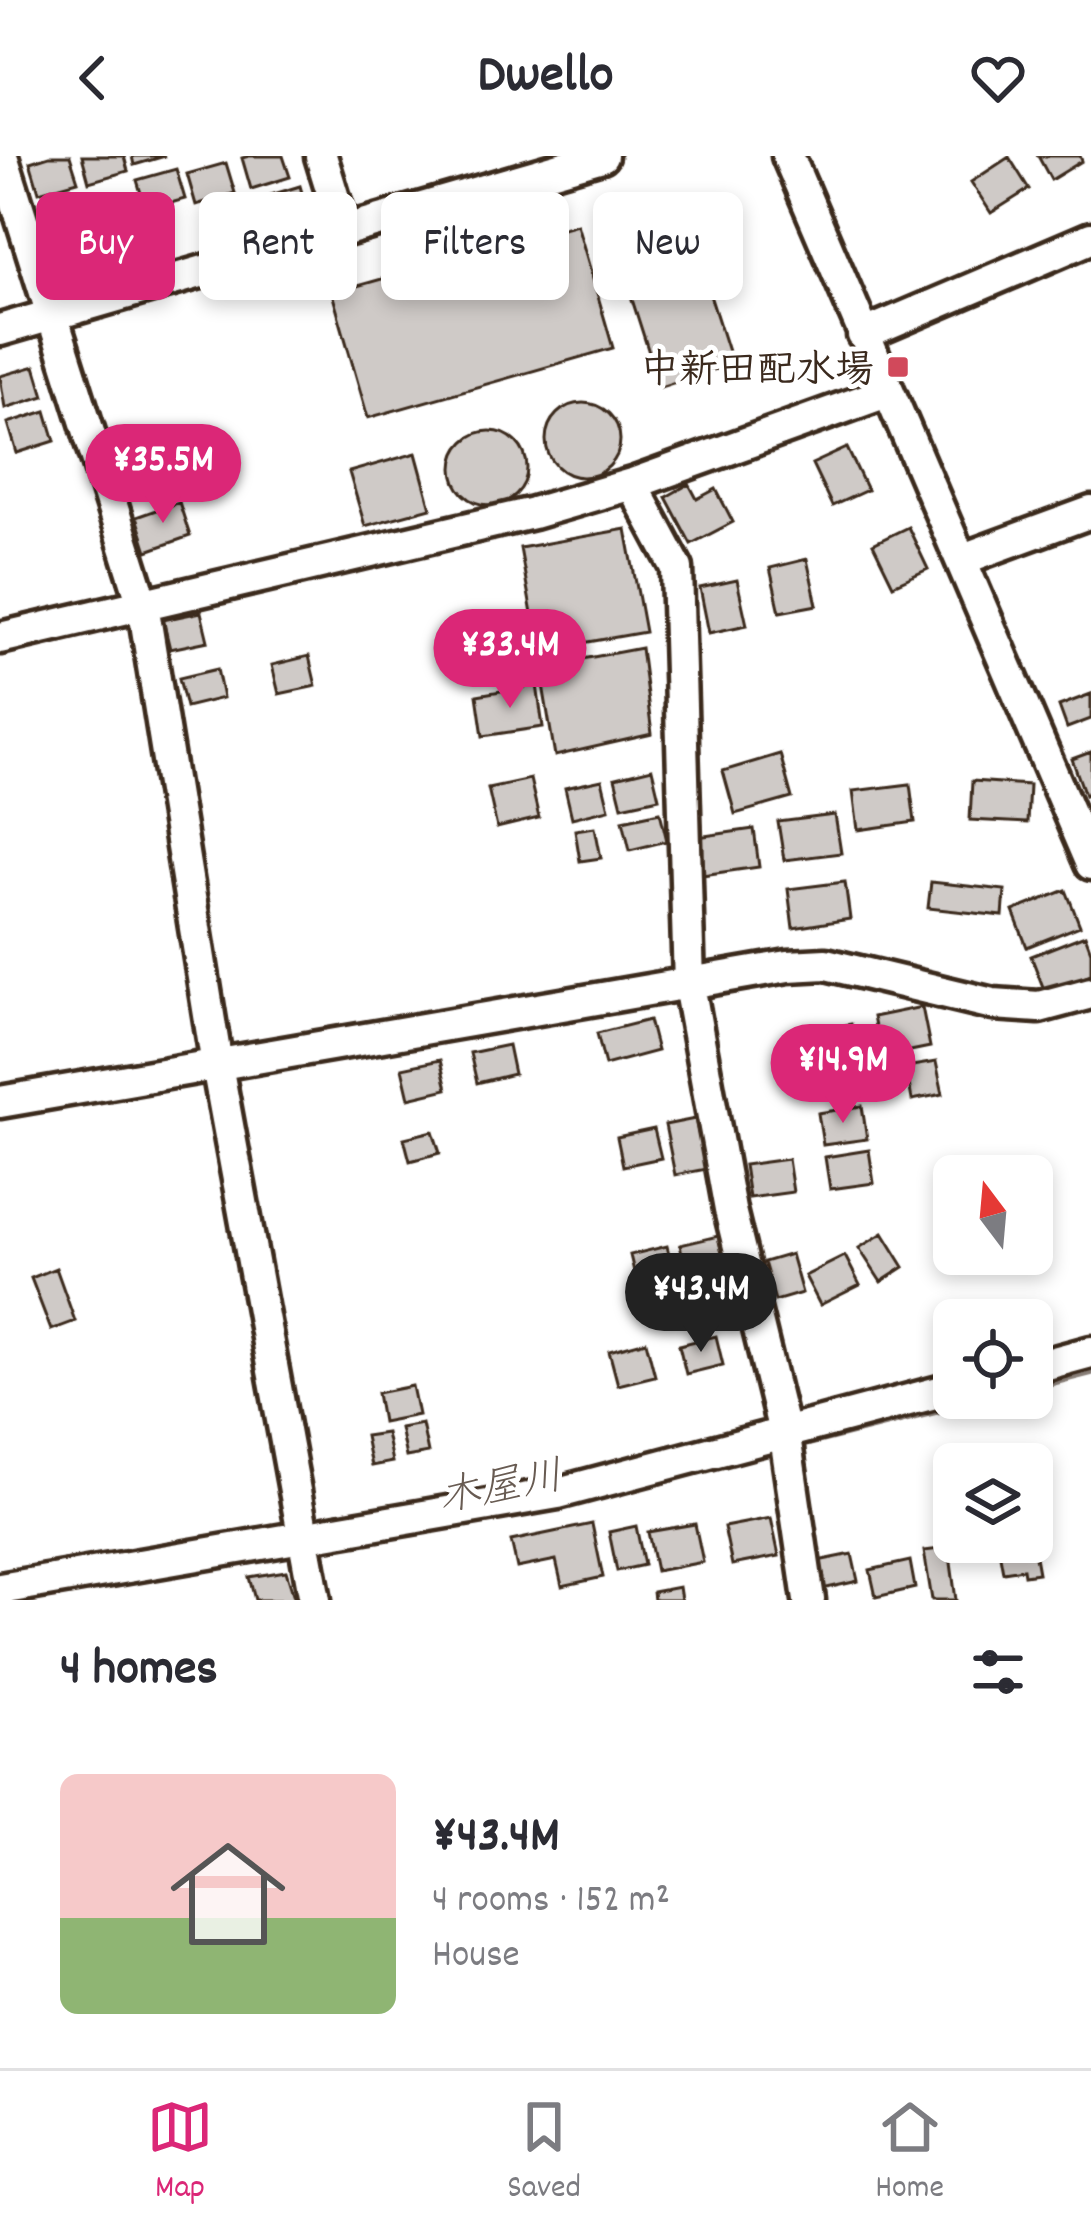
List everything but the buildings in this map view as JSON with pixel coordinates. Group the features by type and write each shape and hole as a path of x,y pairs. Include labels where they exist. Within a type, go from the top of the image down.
{"street":[{"path":"2,156 143,604 217,1065 315,1600"},
{"path":"321,156 332,192"},
{"path":"357,227 602,156"},
{"path":"788,156 1091,864"},
{"path":"863,335 1091,238"},
{"path":"0,330 199,273"},
{"path":"0,638 533,513 632,484 886,392"},
{"path":"632,484 677,568 688,986 730,1210 787,1445 809,1600"},
{"path":"963,559 1091,512"},
{"path":"0,1102 788,966 826,964 993,1004 1040,1006 1091,993"},
{"path":"1053,1362 1091,1352"},
{"path":"0,1588 303,1546 787,1445 933,1395"}],"waterway":[{"name":"木屋川","path":"1053,1382 1091,1372"},
{"name":"木屋川","path":"796,1446 933,1412"}],"place":[{"name":"中新田配水場","path":"898,367"}]}
